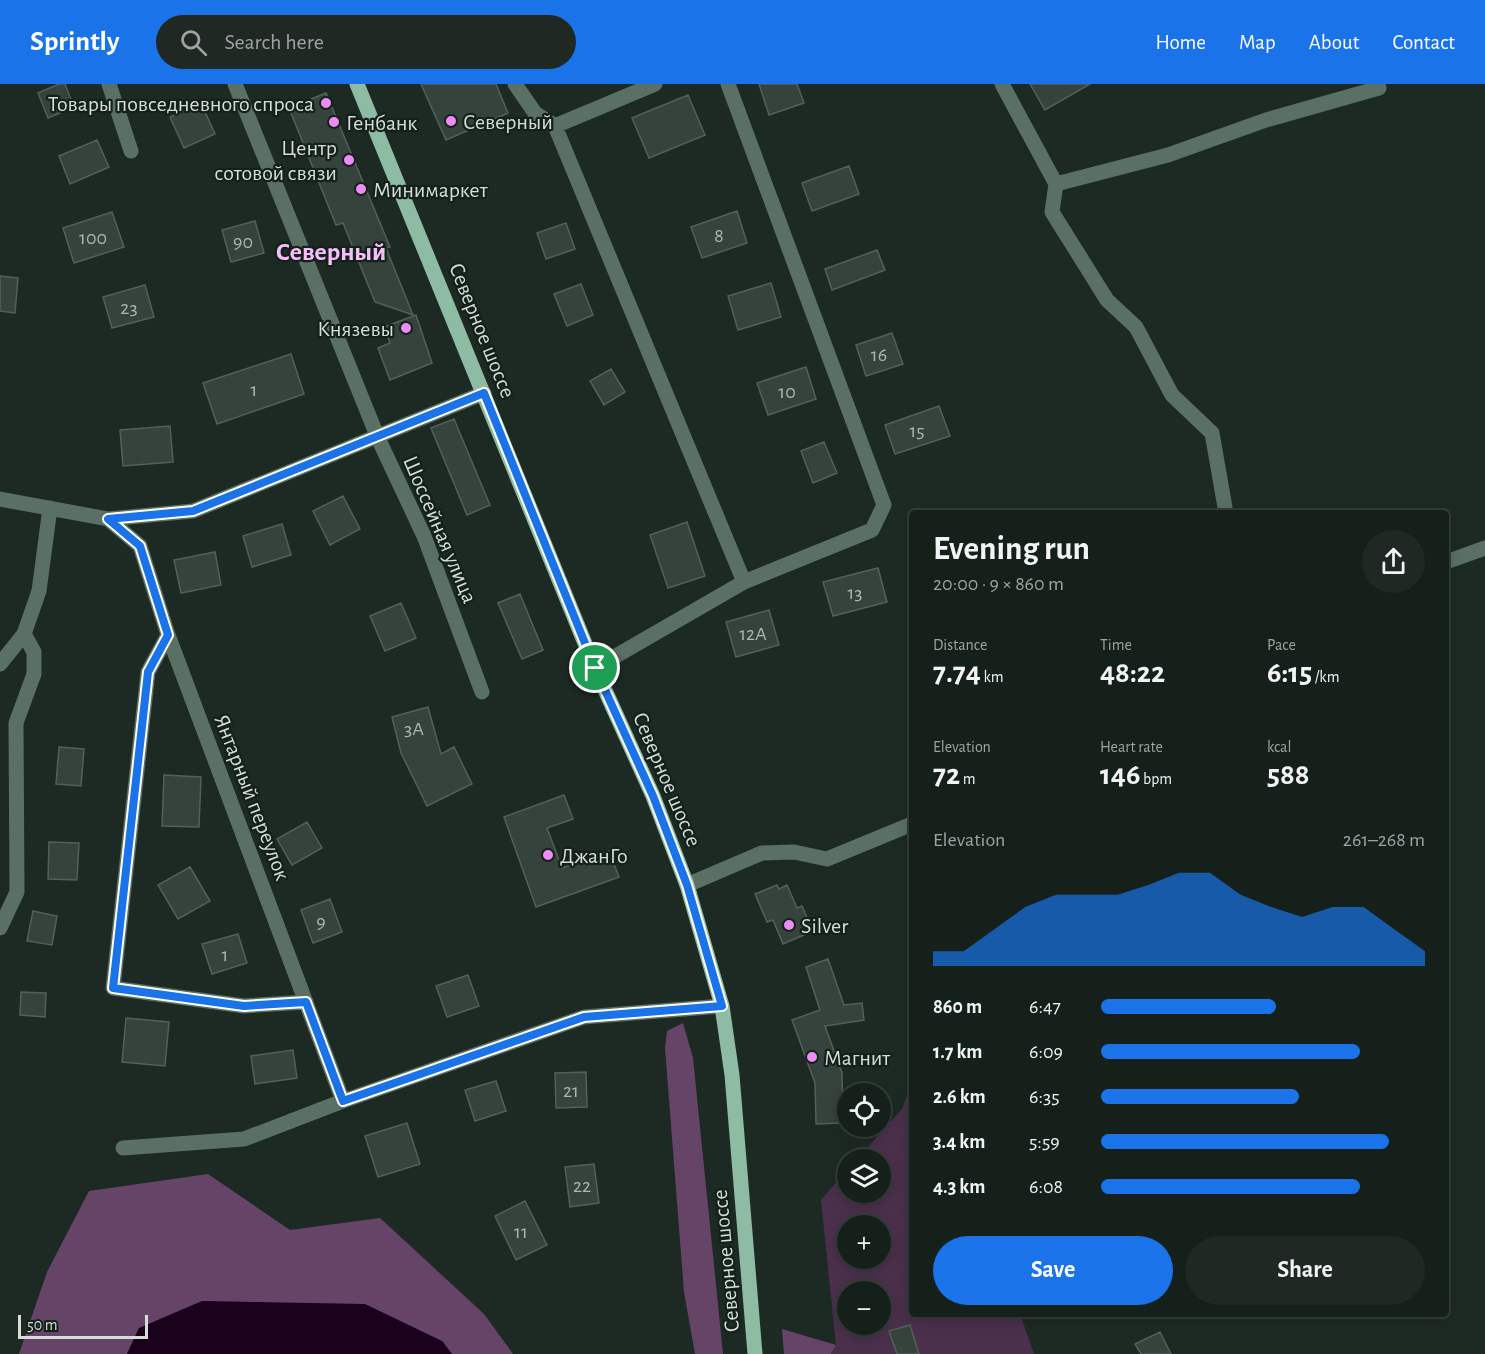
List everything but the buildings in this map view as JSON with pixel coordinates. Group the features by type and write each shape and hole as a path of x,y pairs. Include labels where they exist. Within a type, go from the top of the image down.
{"main road":[{"name":"Северное шоссе","path":"357,84 595,668 653,796 687,885 722,1006 732,1075 755,1354"}],"street":[{"path":"109,84 131,151"},
{"name":"Шоссейная улица","path":"235,84 378,438 424,536 482,692"},
{"path":"515,84 535,112 555,126 744,582"},
{"path":"555,126 655,84"},
{"path":"595,668 744,582 872,530 884,505 728,84"},
{"path":"1002,84 1056,184 1052,212 1107,300 1136,327 1173,395 1212,433 1225,510"},
{"path":"1056,184 1168,155 1266,120 1379,88"},
{"path":"0,499 108,519 193,511 378,438 484,393"},
{"path":"0,664 24,634 39,591 50,508"},
{"name":"Янтарный переулок","path":"108,519 140,546 168,635 343,1101"},
{"path":"1449,561 1485,548"},
{"path":"0,928 17,892 16,723 34,674 34,652 24,634"},
{"path":"168,635 148,672 113,988 244,1006 306,1002"},
{"path":"687,885 762,854 794,852 827,859 909,825"},
{"path":"123,1148 244,1139 343,1101 584,1017 722,1006"}],"shaded area":[{"path":"683,1023 693,1058 723,1354 695,1354 684,1292 665,1048 667,1031"},
{"path":"909,1091 909,1317 1021,1317 1034,1354 831,1354 836,1345 821,1200 837,1182 837,1203 891,1203 891,1149 866,1149 877,1137 891,1137 891,1121 902,1109"},
{"path":"208,1174 290,1230 380,1218 484,1314 513,1354 452,1354 442,1341 139,1328 127,1354 19,1354 47,1272 89,1191"},
{"path":"202,1301 365,1304 442,1341 452,1354 127,1354 139,1328"},
{"path":"782,1329 836,1345 831,1354 784,1354"}],"place":[{"name":"Товары повседневного спроса","path":"326,103"},
{"name":"Северный","path":"451,121"},
{"name":"Генбанк","path":"334,122"},
{"name":"Центр сотовой связи","path":"349,160"},
{"name":"Минимаркет","path":"361,189"},
{"name":"Князевы","path":"406,328"},
{"name":"ДжанГо","path":"548,855"},
{"name":"Silver","path":"789,925"},
{"name":"Магнит","path":"812,1057"}],"district":[{"name":"Северный","path":"331,251"}],"route":[{"path":"484,393 595,668 653,796 687,885 722,1006 584,1017 343,1101 306,1002 244,1006 113,988 148,672 168,635 140,546 108,519 193,511 378,438 484,393"}]}
